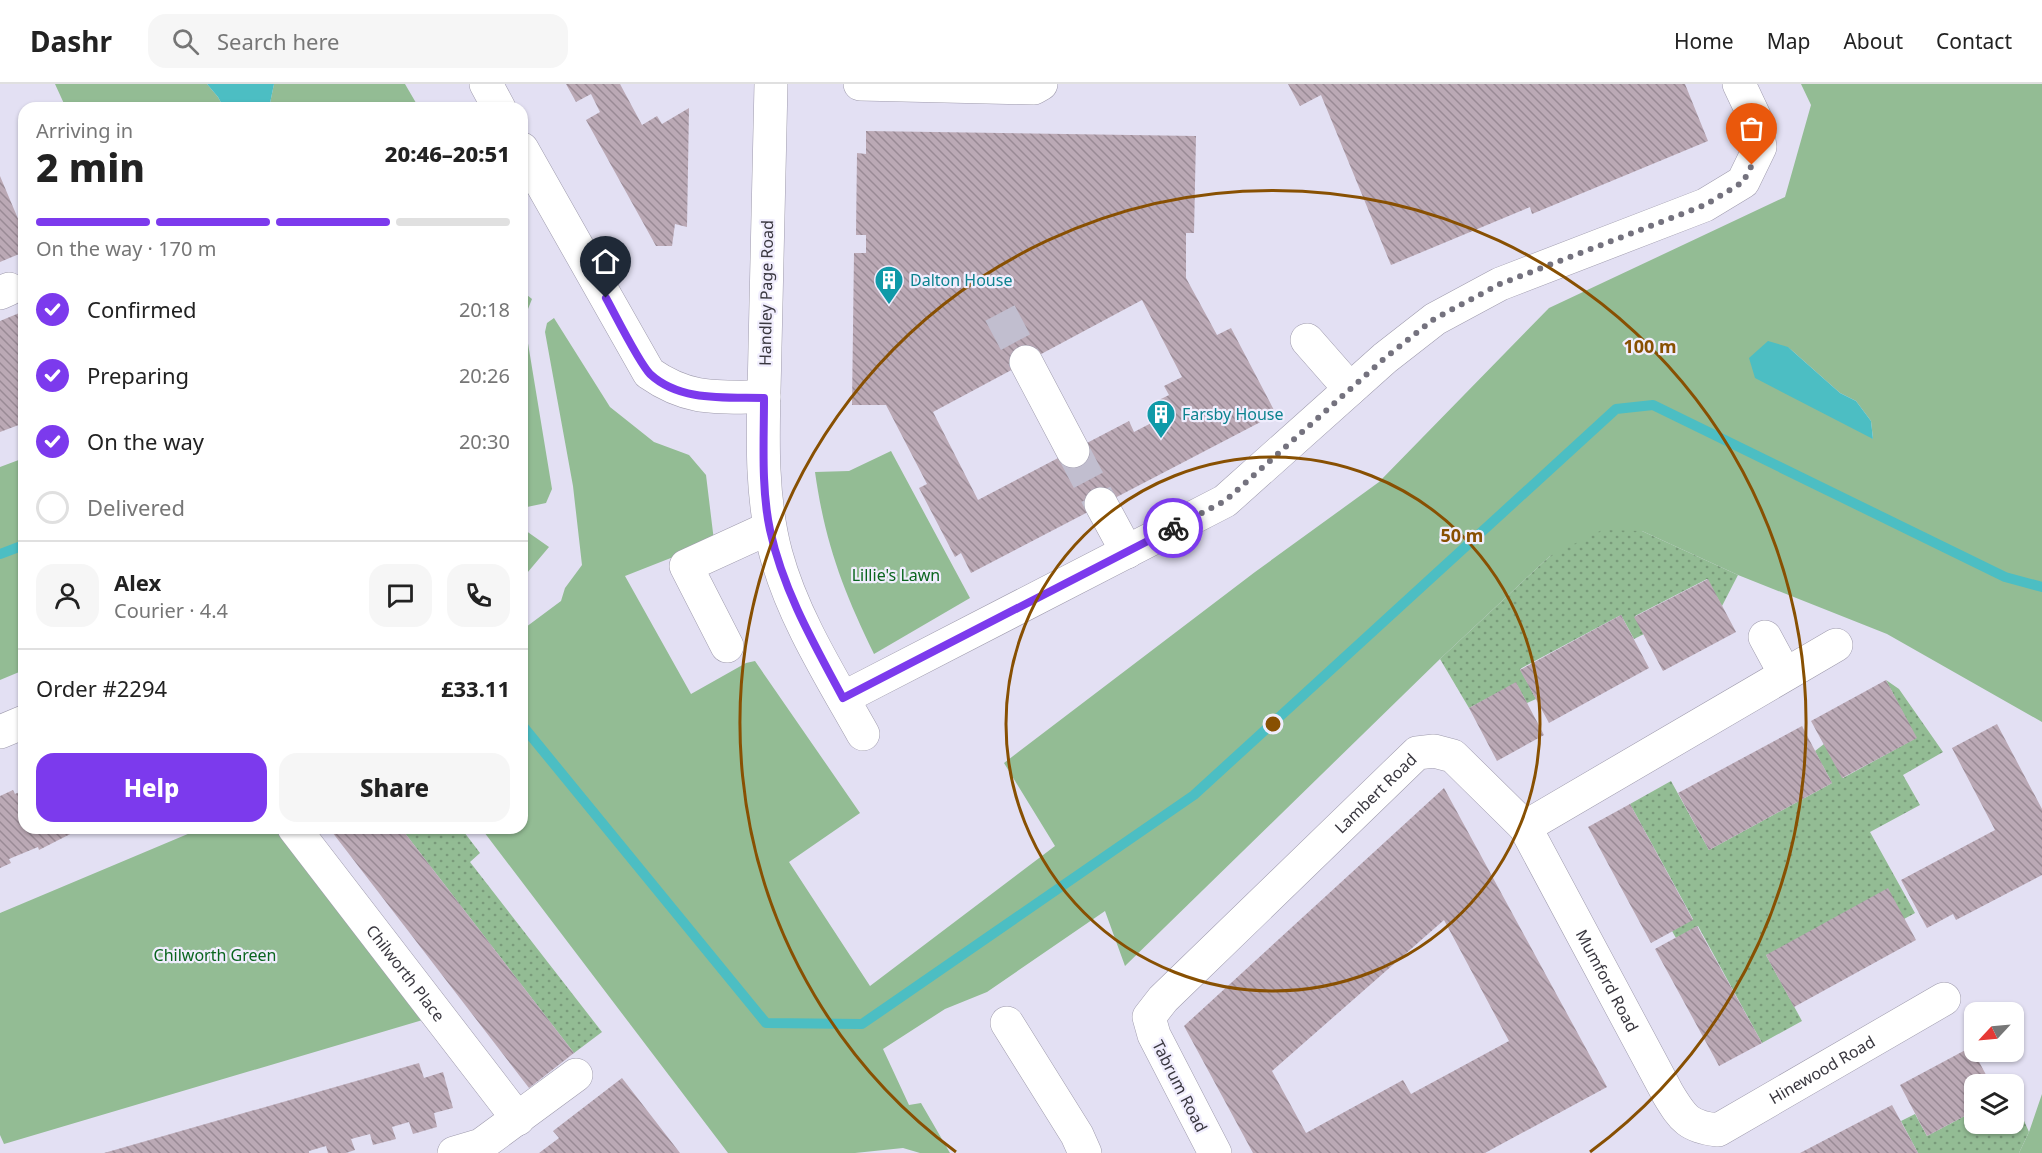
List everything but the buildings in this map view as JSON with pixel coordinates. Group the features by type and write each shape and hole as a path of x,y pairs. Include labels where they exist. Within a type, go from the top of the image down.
{"street":[{"path":"486,84 496,102"},
{"name":"Handley Page Road","path":"771,84 764,398 764,464 769,528 777,558 796,607 863,734"},
{"path":"860,84 1034,88 1041,84"},
{"path":"843,698 1225,501 1350,389 1434,319 1500,284 1705,205 1743,182 1760,147 1756,120 1739,84"},
{"path":"528,160 649,373 669,387 692,395 764,398"},
{"path":"1307,340 1350,389"},
{"path":"1026,362 1073,451"},
{"path":"1101,504 1127,552"},
{"path":"727,646 686,566 769,528"},
{"path":"1765,638 1785,674"},
{"path":"1525,827 1836,645"},
{"path":"0,732 18,724"},
{"name":"Lambert Road","path":"1149,1017 1163,999 1417,753 1434,751 1453,756 1525,827"},
{"name":"Mumford Road","path":"1525,827 1668,1095 1678,1111 1697,1128"},
{"name":"Chilworth Place","path":"299,834 518,1119"},
{"name":"Hinewood Road","path":"1697,1128 1718,1130 1944,999"},
{"name":"Tabrum Road","path":"1149,1017 1154,1035 1215,1153"},
{"path":"1006,1023 1081,1144"},
{"path":"454,1153 481,1145 576,1075"}],"green space":[{"path":"55,84 207,84 221,102 63,102"},
{"path":"274,84 405,84 416,102 270,102"},
{"path":"1801,84 2042,84 2042,722 1887,634 1738,575 1642,531 1550,556 1440,659 1125,966 1105,911 987,992 945,1009 883,1049 909,1105 921,1103 950,1153 920,1153 903,1148 855,1153 728,1153 486,834 528,834 528,626 561,601 565,588 582,565 573,486 545,332 547,323 554,318 610,407 654,442 689,455 706,475 714,541 625,576 691,694 746,663 755,661 860,813 789,862 870,986 1055,846 1004,763 1255,572 1379,482 1549,308 1785,197 1811,105","holes":["1788,347 1840,393 1856,401 1871,421 1873,439"]},
{"path":"528,296 532,299 528,309"},
{"path":"528,343 552,489 546,503 528,507"},
{"name":"Lillie's Lawn","path":"891,451 970,598 874,654 853,609 837,566 824,521 815,472 849,471"},
{"path":"18,460 18,672 0,680 0,467"},
{"path":"1602,530 1642,531 1738,575 1722,606 1707,579 1635,616 1644,634 1634,639 1621,615 1520,669 1536,699 1527,703 1516,683 1469,708 1440,659 1550,556"},
{"path":"528,532 549,547 528,572"},
{"path":"1886,680 1899,689 1943,752 1903,775 1920,805 1870,832 1915,913 1904,919 1766,955 1802,1021 1762,1043 1698,926 1676,938 1672,931 1693,919 1630,804 1671,781 1709,850 1832,783 1815,751 1824,744 1843,778 1916,738"},
{"name":"Chilworth Green","path":"188,834 281,834 426,1019 4,1144 0,1135 0,913"},
{"path":"406,834 466,834 480,853 470,862 602,1032 574,1053"},
{"path":"2042,1094 2042,1153 2019,1153 2029,1132"},
{"path":"1915,1114 1927,1136 1964,1116 1964,1134 2024,1134 2024,1121 2029,1132 2019,1153 1918,1153 1901,1121"}],"water":[{"path":"207,84 274,84 270,102 221,102"},
{"path":"1768,341 1788,347 1840,393 1856,401 1871,421 1873,439 1755,378 1749,358"}],"waterway":[{"path":"528,732 766,1023 862,1024 1194,795 1616,409 1653,405 2005,577 2042,587"},
{"path":"0,554 18,547"}],"tunnel":[{"path":"1000,313 1026,362"},
{"path":"1073,451 1101,504"}],"way so far":[{"path":"1173,528 1225,501 1385,358 1434,319 1500,284 1705,205 1743,182 1752,165"}],"place":[{"name":"Dalton House","path":"889,306"},
{"name":"Farsby House","path":"1161,440"}],"route":[{"path":"606,298 649,373 669,387 692,395 764,398 764,464 769,528 777,558 796,607 843,698 1173,528"}]}
